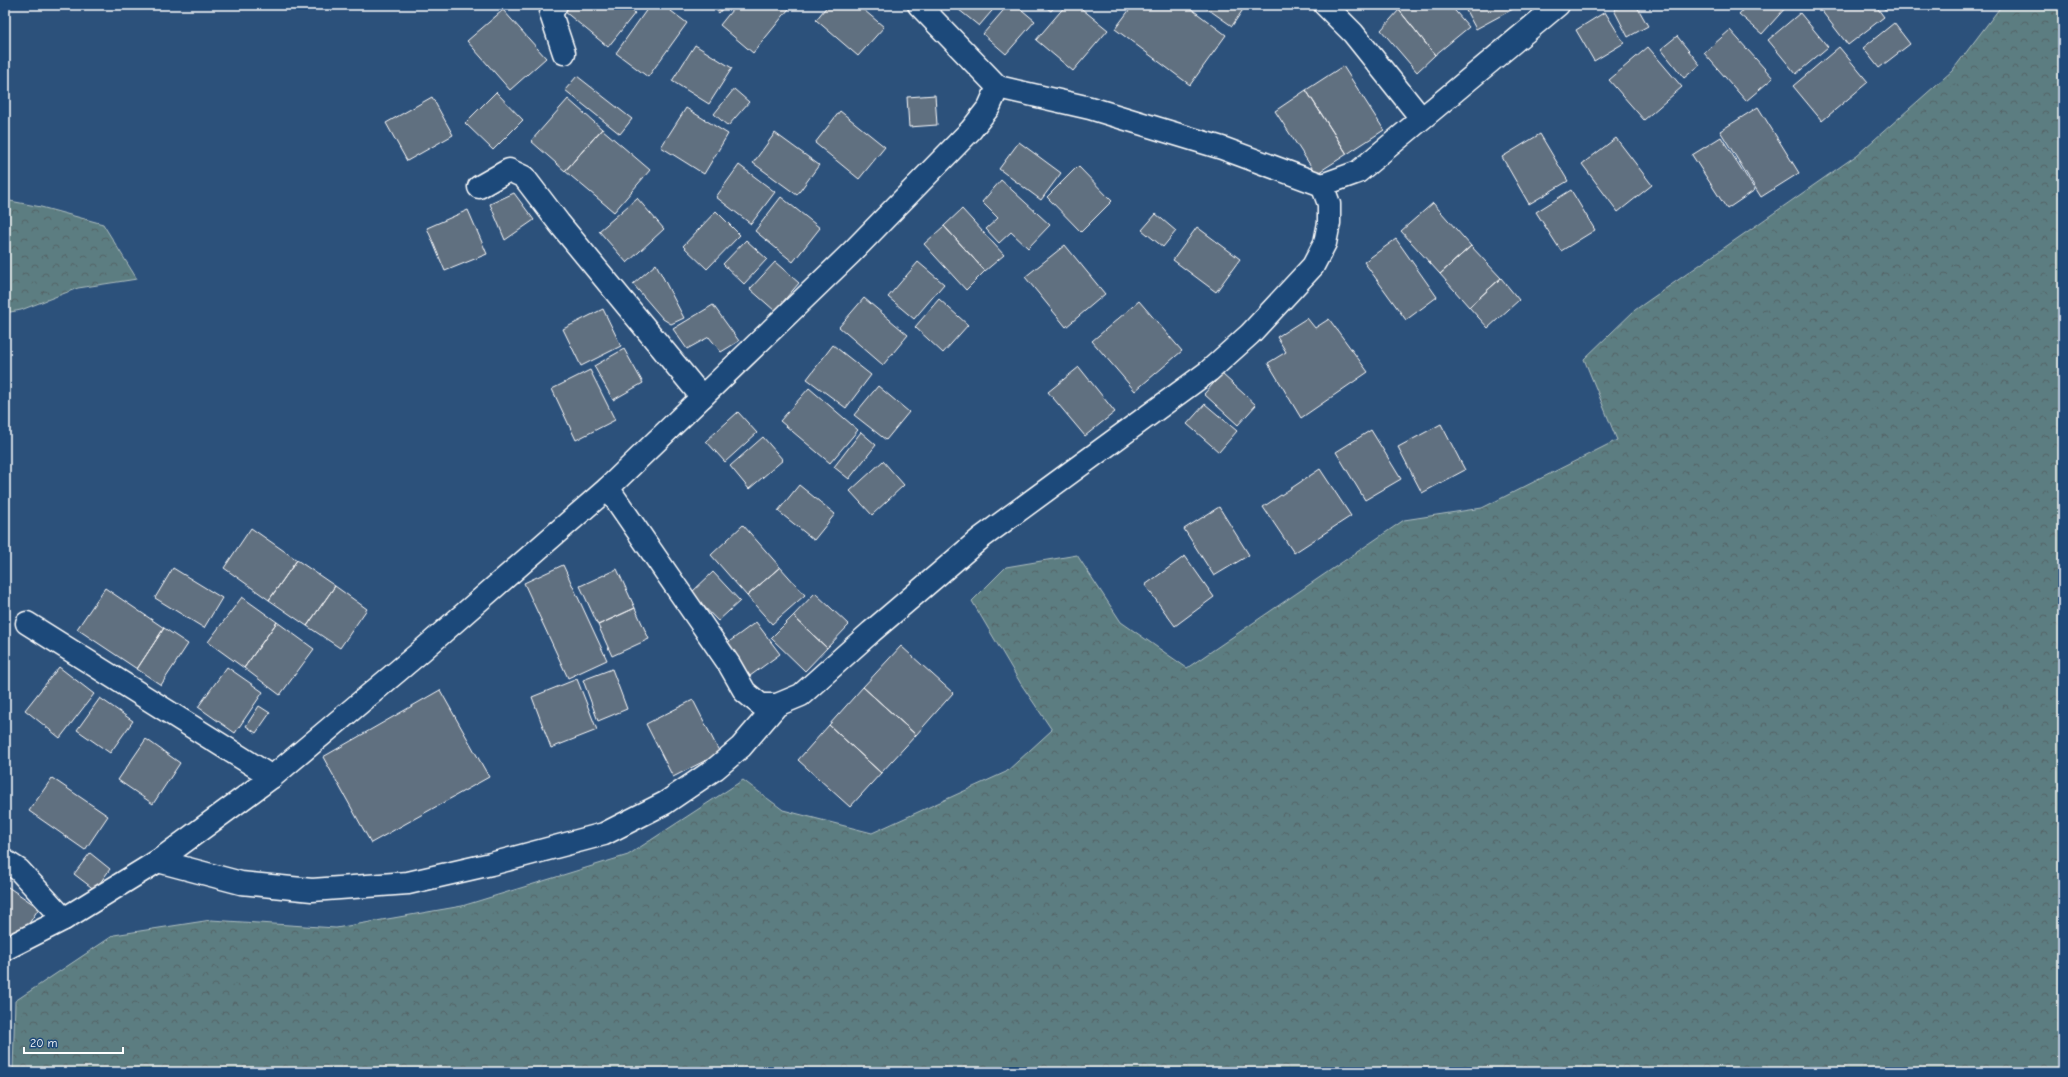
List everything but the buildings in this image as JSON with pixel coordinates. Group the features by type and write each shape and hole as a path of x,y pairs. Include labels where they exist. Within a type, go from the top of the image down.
{"street":[{"path":"556,5 551,14 564,53"},
{"path":"918,5 998,87 1098,110 1222,148 1322,185 1358,172 1558,5"},
{"path":"1325,5 1353,33 1422,118"},
{"path":"5,949 64,919 158,861 272,777 418,654 608,488 851,253 971,130 988,107 998,87"},
{"path":"478,187 500,173 509,170 524,177 559,223 702,397"},
{"path":"158,861 241,883 312,890 408,884 604,834 666,803 715,769 741,747 777,706 800,696 871,632 981,538 1209,371 1250,334 1313,266 1325,243 1329,223 1329,204 1322,185"},
{"path":"608,488 729,664 745,692 761,705 777,706"},
{"path":"27,623 272,777"},
{"path":"5,861 20,870 64,919"}],"green space":[{"path":"2002,5 2063,5 2063,1072 13,1072 15,1001 114,935 211,920 336,928 462,906 628,855 743,780 783,810 872,833 1006,772 1052,730 1021,684 972,601 1006,567 1077,555 1121,622 1187,668 1404,520 1482,508 1617,440 1584,359 1635,310 1857,155 1952,71"},
{"path":"5,200 41,207 103,224 137,279 78,288 21,310 5,313"}]}
